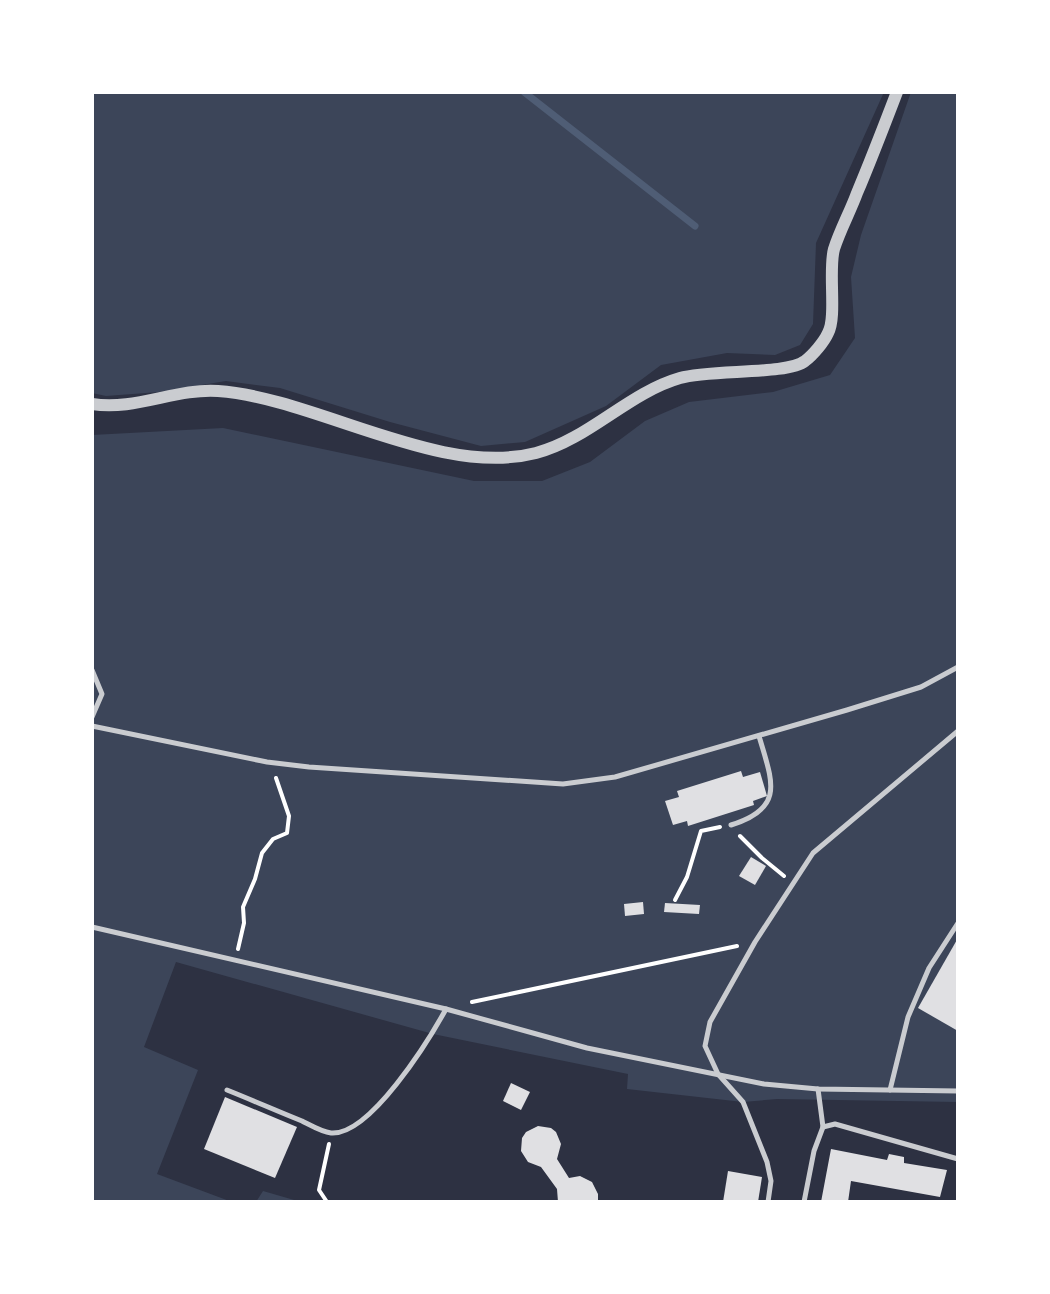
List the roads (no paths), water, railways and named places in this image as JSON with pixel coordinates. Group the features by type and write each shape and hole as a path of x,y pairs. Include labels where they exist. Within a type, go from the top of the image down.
{"street":[{"path":"92,404 130,404 215,391 290,407 404,441 466,455 502,458 537,452 591,428 656,388 680,378 705,373 771,370 804,363 830,331 833,251 897,92"}],"lane":[{"path":"92,726 267,762 563,784 615,777 759,736 921,687 958,667"},
{"path":"92,670 102,694 92,717"},
{"path":"768,1202 771,1181 767,1162 743,1102 718,1074 705,1046 710,1022 755,942 813,853 958,731"},
{"path":"731,825 762,812 771,798 768,765 759,736"},
{"path":"890,1090 908,1017 929,968 958,923"},
{"path":"92,927 446,1009 587,1048 764,1084 818,1089 958,1091"},
{"path":"227,1090 331,1133 353,1127 375,1110 433,1034 446,1009"},
{"path":"804,1202 814,1151 823,1127 818,1089"},
{"path":"823,1127 835,1124 958,1159"}],"waterway":[{"path":"524,92 695,226"}]}
